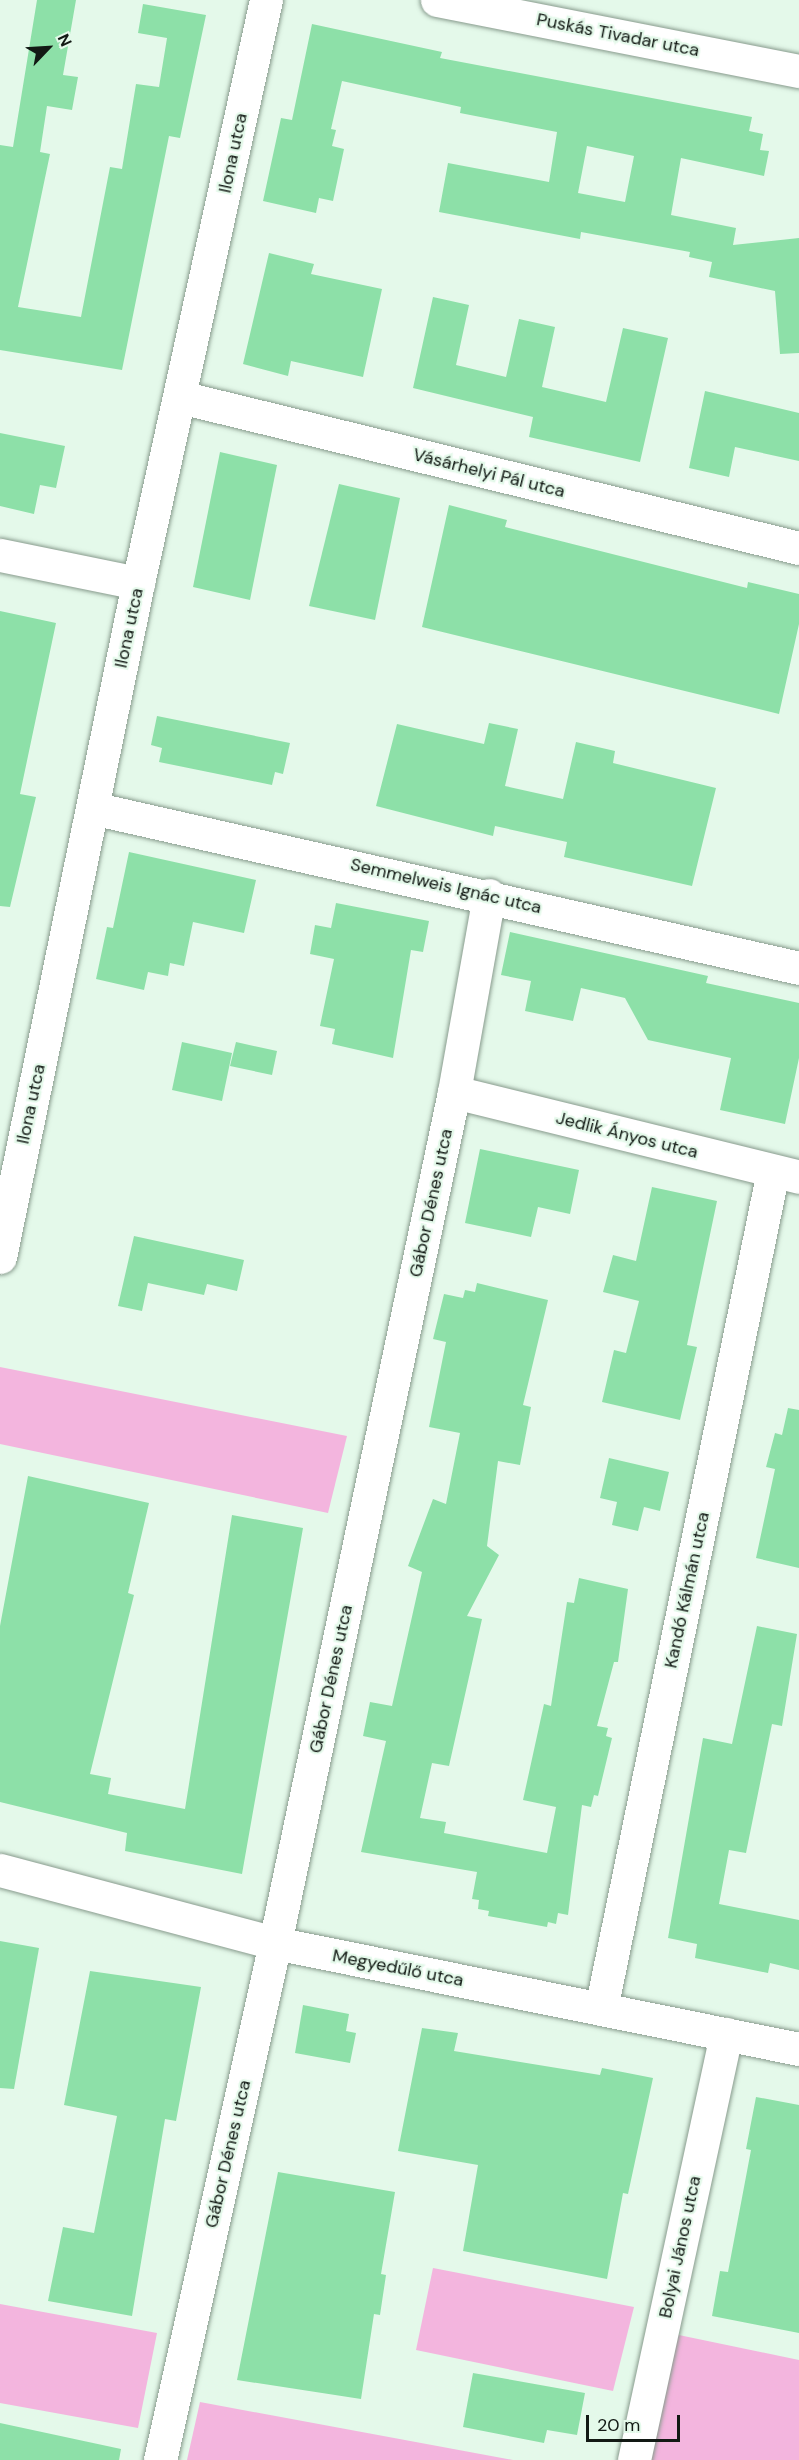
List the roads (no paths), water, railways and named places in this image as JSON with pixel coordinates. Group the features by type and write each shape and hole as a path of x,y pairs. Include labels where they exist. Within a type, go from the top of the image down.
{"street":[{"name":"Ilona utca","path":"0,1257 138,583 266,0"},
{"name":"Puskás Tivadar utca","path":"437,0 799,71"},
{"name":"Vásárhelyi Pál utca","path":"180,397 799,548"},
{"path":"0,555 138,583"},
{"name":"Semmelweis Ignác utca","path":"92,808 489,895 799,968"},
{"name":"Gábor Dénes utca","path":"160,2460 275,1943 454,1092 489,895"},
{"name":"Jedlik Ányos utca","path":"454,1092 786,1174"},
{"name":"Kandó Kálmán utca","path":"602,2009 786,1174"},
{"name":"Megyedűlő utca","path":"0,1870 275,1943 799,2049"},
{"name":"Bolyai János utca","path":"634,2460 726,2034"}]}
